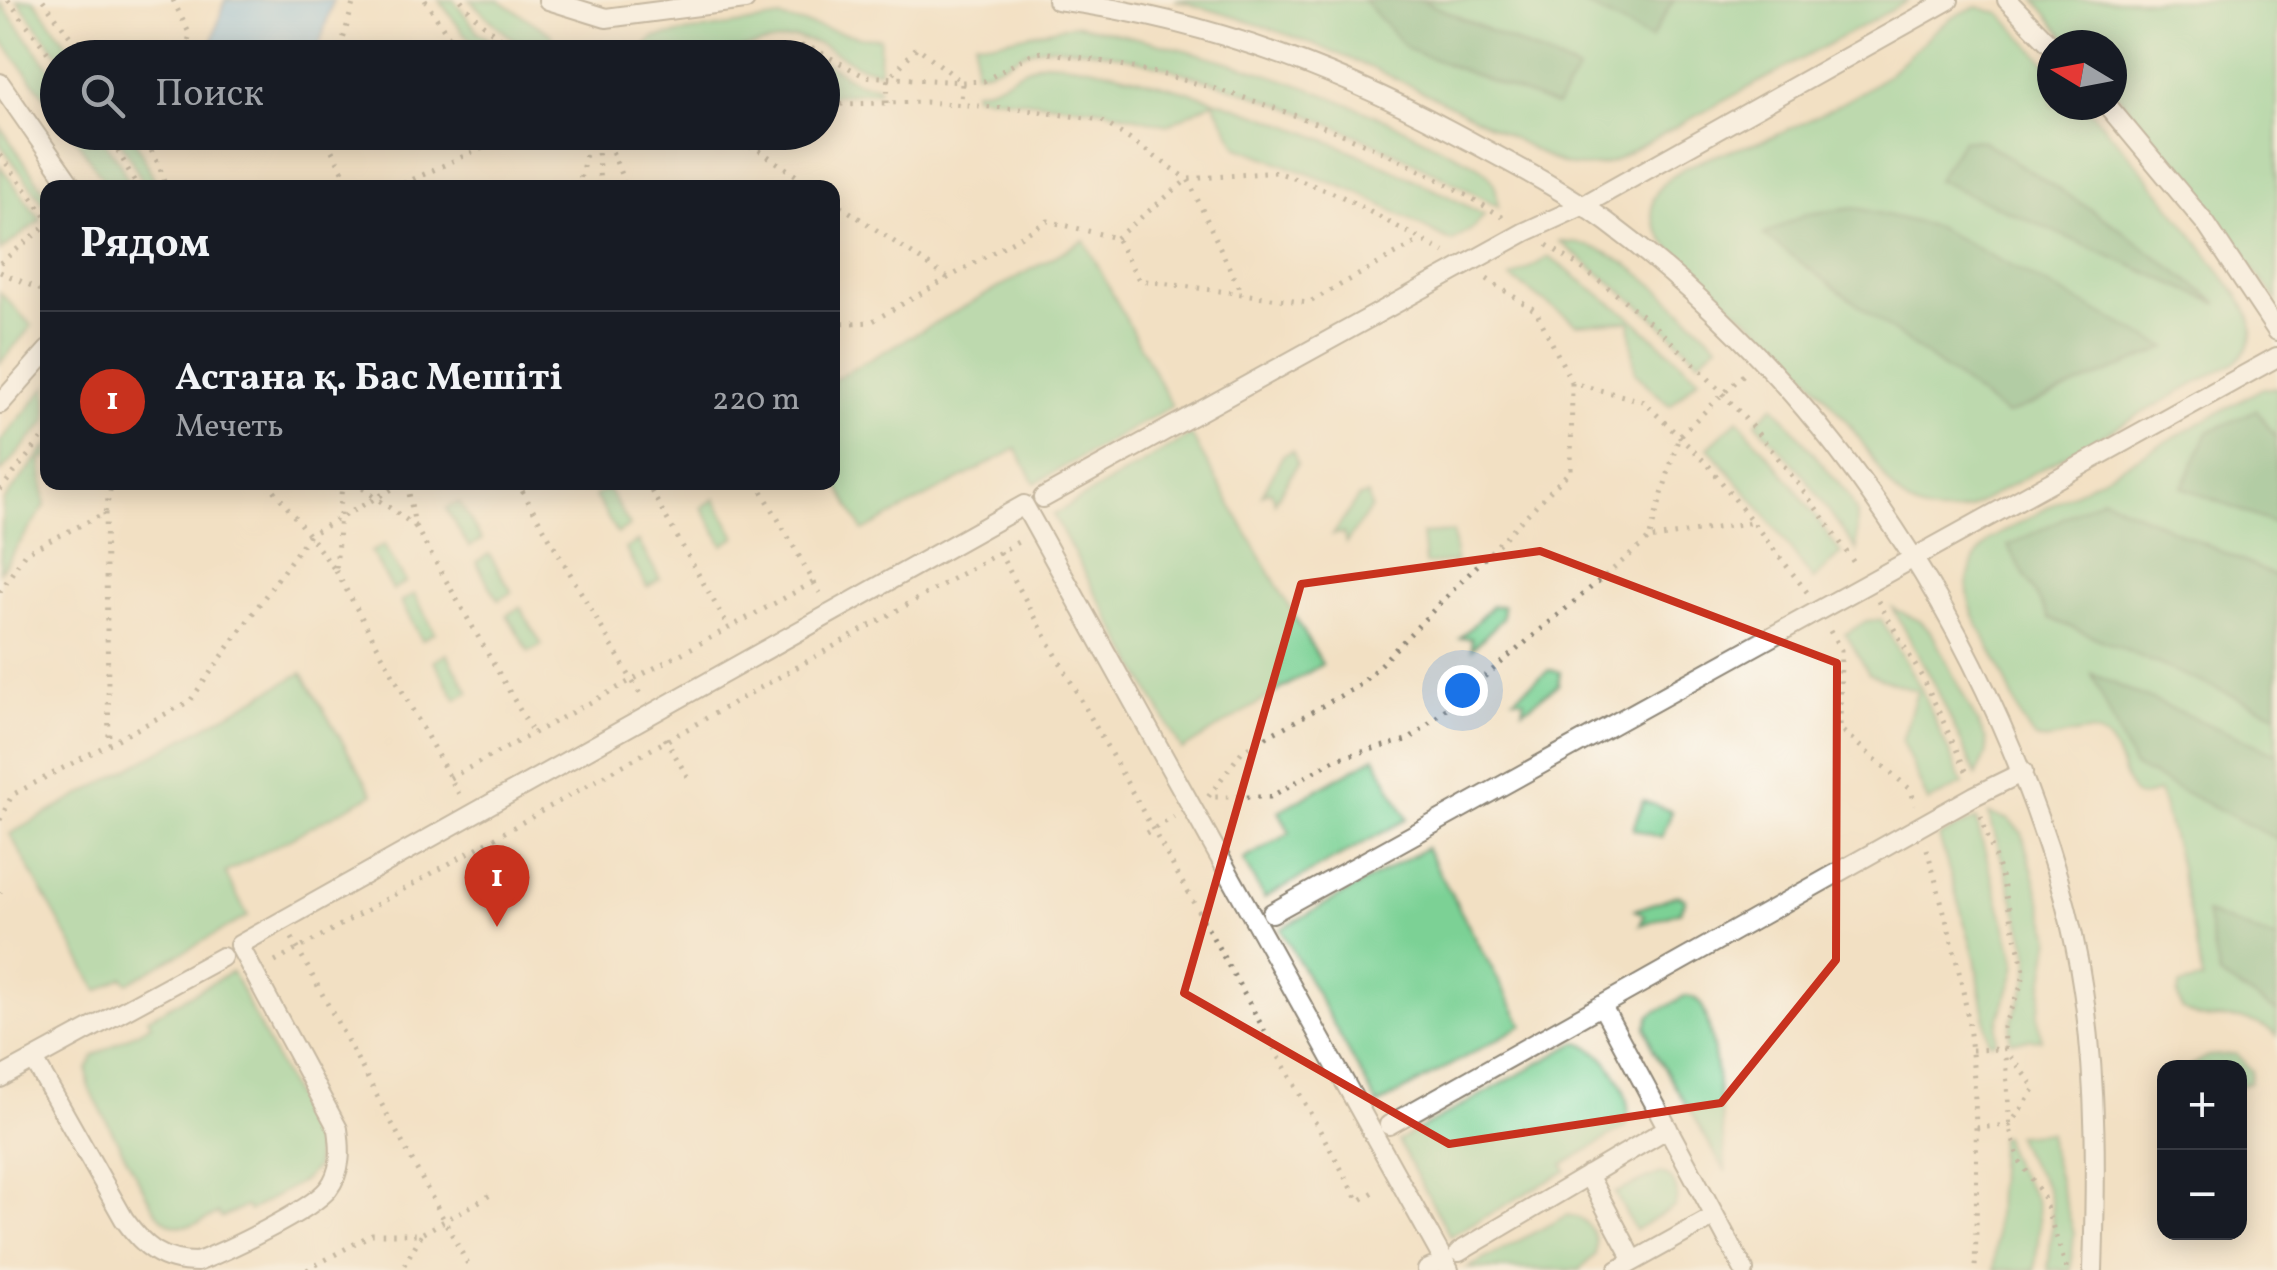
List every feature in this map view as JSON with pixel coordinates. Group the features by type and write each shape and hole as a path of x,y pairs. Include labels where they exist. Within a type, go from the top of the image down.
{"lane":[{"path":"548,0 606,18 745,0"},
{"path":"1058,0 1246,43 1330,72 1421,115 1582,206 1676,277 1760,357 1830,439 1915,558 1967,647 2022,772 2061,893 2083,988 2096,1140 2094,1270"},
{"path":"1044,498 1465,265 1582,206 1949,0"},
{"path":"2007,0 2037,31"},
{"path":"0,83 40,141"},
{"path":"2119,120 2206,224 2277,331"},
{"path":"47,150 67,180"},
{"path":"1272,913 2277,357"},
{"path":"0,404 40,359"},
{"path":"34,1060 124,1219 140,1241 158,1256 177,1262 198,1262 312,1203 329,1188 342,1151 332,1112 239,945 1024,505 1398,1178 1436,1269"},
{"path":"1389,1125 2022,772"},
{"path":"0,1078 222,957"},
{"path":"1602,1006 1744,1270"},
{"path":"1459,1252 1668,1128"},
{"path":"1588,1176 1626,1266 1715,1216"}],"path":[{"path":"8,0 40,42"},
{"path":"43,0 73,40"},
{"path":"173,0 190,35 189,40"},
{"path":"343,40 354,0"},
{"path":"425,0 454,40"},
{"path":"461,0 501,40"},
{"path":"887,103 888,80 917,47 962,82"},
{"path":"840,63 864,76 888,80 984,81 1030,54 1042,52 1154,72 1264,105 1381,152 1480,203 1575,263 1647,320 1722,396 1808,493 1868,584 1926,684 1967,773 2002,879 2024,971 2003,1027 2010,1125 2019,1160 2042,1194 2067,1270"},
{"path":"962,82 962,105"},
{"path":"840,104 962,105 1102,120 1188,179 1242,294"},
{"path":"118,150 134,180"},
{"path":"151,150 164,180"},
{"path":"332,150 348,180"},
{"path":"411,180 477,150"},
{"path":"580,180 589,150"},
{"path":"596,150 599,180"},
{"path":"612,150 623,180"},
{"path":"758,150 802,180"},
{"path":"0,155 40,211"},
{"path":"1116,238 1188,179 1276,172 1339,195 1465,265 1536,310 1572,383 1571,470 1360,685 1243,750 1208,798 1270,797 1336,759 1410,738 1650,539 1752,522"},
{"path":"840,205 948,278"},
{"path":"840,324 871,322 1048,220 1116,238 1139,280 1308,304 1421,240"},
{"path":"0,263 40,229"},
{"path":"0,272 40,290"},
{"path":"1650,539 1679,436 1745,373"},
{"path":"1572,383 1643,401 1709,466 1818,612 1841,650 1840,729 1911,790 1953,944 1972,1050 1975,1270"},
{"path":"0,490 40,442"},
{"path":"109,743 105,512 110,490"},
{"path":"274,490 336,571 440,758"},
{"path":"336,571 342,490"},
{"path":"365,490 414,526"},
{"path":"0,820 12,795 190,701 309,536 391,490"},
{"path":"407,490 414,526 534,733"},
{"path":"523,490 621,660"},
{"path":"651,490 729,628"},
{"path":"761,490 803,563"},
{"path":"0,592 25,553 105,512"},
{"path":"985,527 1359,1201 1398,1178"},
{"path":"255,974 1038,530"},
{"path":"450,778 814,582"},
{"path":"282,921 471,1270"},
{"path":"1972,1050 2004,1049"},
{"path":"2004,1049 2036,1088 2010,1125"},
{"path":"1975,1128 2010,1125"},
{"path":"401,1270 422,1234 494,1193"},
{"path":"307,1270 372,1234 422,1234"}],"highlighted area":[{"path":"1540,551 1837,663 1836,960 1721,1103 1449,1144 1184,993 1301,584"}],"green space":[{"path":"17,0 34,0 64,40 47,40"},
{"path":"439,0 454,0 478,32 490,40 471,40"},
{"path":"470,0 499,0 551,34 554,40 516,40"},
{"path":"1175,0 1364,0 1408,49 1577,70 1421,0 1576,0 1651,38 1673,0 1910,0 1613,161 1582,167 1552,160 1415,87 1323,48"},
{"path":"1364,0 1421,0 1578,71 1556,106 1407,49"},
{"path":"1576,0 1673,0 1651,39"},
{"path":"2036,0 2277,0 2277,302 2200,196 2127,106 2127,30 2060,30"},
{"path":"0,2 40,55 40,91 0,38"},
{"path":"1978,7 2001,14 2037,53 2037,120 2098,120 2171,206 2237,294 2249,314 2252,333 2247,349 2235,362 1968,509 1938,513 1916,508 1895,491 1859,438 1801,367 1668,246 1652,210 1656,194 1666,180 1682,169 1775,136 1850,99 1878,82 1952,18","holes":["1962,140 1983,141 2113,224 2213,301 1938,180","1856,208 1936,228 2165,347 1765,236 1806,214"]},
{"path":"780,18 880,38 879,71 840,55 840,40 653,38"},
{"path":"1074,24 1214,58 1351,105 1480,168 1493,181 1498,207 1344,129 1223,84 1150,63 1102,52 1053,47 975,71 975,41 994,42"},
{"path":"1043,62 1114,72 1241,108 1364,157 1484,215 1475,227 1452,242 1359,193 1238,147 1213,102 1167,125 1103,109 974,95 974,90 993,86"},
{"path":"840,72 858,83 878,86 878,91 840,94"},
{"path":"0,126 40,185 40,198 0,144"},
{"path":"1962,140 1983,141 2113,224 2219,304 1937,180"},
{"path":"83,150 110,150 128,180 103,180"},
{"path":"125,150 140,150 155,180 142,180"},
{"path":"0,166 40,221 0,251"},
{"path":"1856,208 1936,227 2167,348 2006,415 1764,235 1806,214"},
{"path":"1084,240 1172,406 1035,483 1016,449 863,531 840,489 840,376"},
{"path":"1560,242 1582,244 1624,263 1665,294 1718,344 1699,360 1647,311"},
{"path":"1549,257 1632,318 1699,378 1670,406 1635,373 1630,321 1577,324 1511,278"},
{"path":"0,292 32,326 0,363"},
{"path":"2263,388 2277,388 2277,438 2256,410 2182,487 2277,525 2277,577 2103,498 2050,618 2277,714 2277,754 2093,675 2134,766 2277,839 2277,940 2207,914 2219,976 2277,1012 2277,1036 2250,1021 2202,1018 2182,1009 2177,995 2179,986 2203,980 2176,850 2159,792 2134,795 2114,749 2102,736 2083,733 2052,739 2033,737 1976,619 1968,589 1969,573 1989,540"},
{"path":"40,394 40,429 0,473 0,442"},
{"path":"1774,405 1848,495 1857,514 1857,551 1802,473 1756,422"},
{"path":"2256,410 2277,438 2277,525 2182,487 2208,432"},
{"path":"1738,419 1793,485 1841,553 1813,580 1761,509 1708,447"},
{"path":"1191,435 1322,664 1182,750 1053,515"},
{"path":"1293,451 1297,464 1275,502 1271,491 1262,495 1283,455"},
{"path":"40,455 40,490 44,490 45,506 0,572 3,502"},
{"path":"609,490 630,526 617,534 595,496"},
{"path":"1368,495 1371,508 1346,543 1343,533 1333,535 1358,497"},
{"path":"2103,498 2277,577 2277,714 2049,618 2008,546"},
{"path":"715,499 736,537 723,545 702,507"},
{"path":"459,502 482,540 469,547 446,509"},
{"path":"1453,532 1456,562 1425,564 1422,534"},
{"path":"638,541 660,579 647,587 625,549"},
{"path":"384,545 406,582 393,590 371,552"},
{"path":"489,554 512,592 498,600 476,562"},
{"path":"414,594 435,632 422,640 401,602"},
{"path":"1492,606 1503,606 1502,619 1472,649 1471,638 1460,638"},
{"path":"520,607 542,645 529,652 507,615"},
{"path":"1893,608 1920,621 1932,633 1986,740 1987,753 1976,775 1935,685"},
{"path":"1881,619 1921,689 1963,784 1928,802 1902,741 1917,691 1869,674 1846,634 1866,621"},
{"path":"447,654 469,692 456,699 434,661"},
{"path":"1549,670 1560,672 1558,685 1523,710 1524,699 1514,698"},
{"path":"302,673 373,794 225,873 248,916 128,983 123,977 98,991 10,834"},
{"path":"2092,674 2277,754 2277,839 2133,766"},
{"path":"1375,757 1407,819 1264,898 1243,860 1290,833 1279,811"},
{"path":"1643,801 1672,811 1662,838 1633,829"},
{"path":"1989,814 2008,819 2022,833 2051,937 2038,1016 2041,1039 2010,1041 2030,957"},
{"path":"1976,819 2016,963 1998,1021 1996,1042 1989,1042 1975,958 1939,837"},
{"path":"1426,848 1523,1025 1378,1105 1281,929"},
{"path":"1677,895 1686,899 1681,911 1640,925 1644,915 1635,910"},
{"path":"2206,913 2277,940 2277,1012 2219,976"},
{"path":"232,972 315,1138 316,1167 304,1180 249,1211 246,1206 221,1218 218,1213 191,1225 175,1225 153,1207 89,1088 87,1068 94,1056 151,1024 148,1018"},
{"path":"1685,996 1699,1002 1710,1032 1726,1172 1653,1049 1646,1027 1650,1015"},
{"path":"1576,1043 1598,1053 1617,1076 1627,1103 1625,1127 1563,1165 1566,1171 1450,1236 1398,1141"},
{"path":"2236,1054 2242,1060 2201,1060"},
{"path":"2049,1132 2074,1233 2071,1270 2048,1270 2051,1203 2016,1135"},
{"path":"1999,1136 2004,1136 2008,1154 2038,1206 2035,1270 1994,1270"},
{"path":"1660,1173 1675,1186 1674,1207 1635,1230 1615,1193"},
{"path":"1567,1215 1586,1223 1595,1241 1595,1255 1579,1270 1468,1268"}],"water":[{"path":"225,0 333,0 321,40 213,40"}],"place":[{"name":"Астана қ. Бас Мешіті","path":"497,927"}]}
